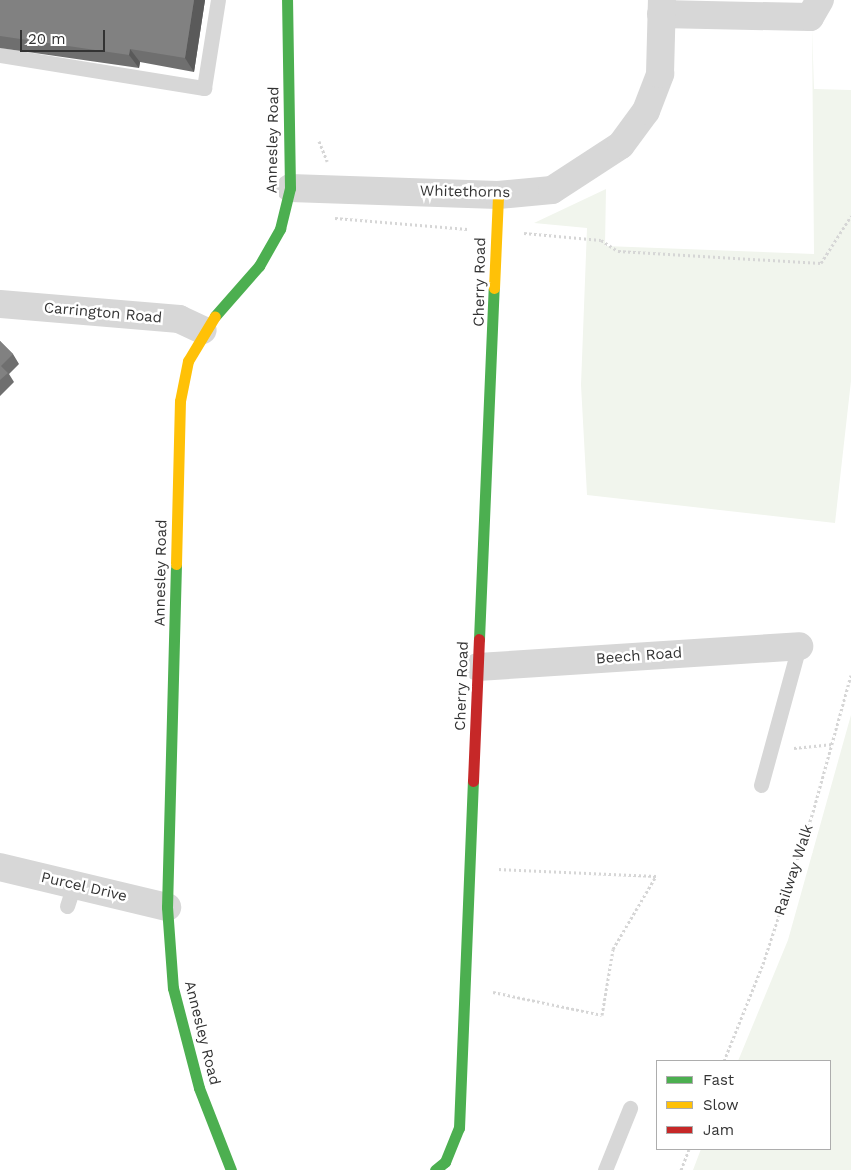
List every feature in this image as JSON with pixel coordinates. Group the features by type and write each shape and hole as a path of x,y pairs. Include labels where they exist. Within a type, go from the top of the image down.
{"street":[{"name":"Annesley Road","path":"231,1170 199,1088 173,988 167,907 180,400 188,361 203,330 259,266 280,229 290,188 287,0"},
{"path":"662,7 810,17 820,0"},
{"name":"Whitethorns","path":"290,188 498,195 552,190 621,145 646,111 660,74 662,7"},
{"name":"Cherry Road","path":"445,1167 459,1128 498,195"},
{"name":"Carrington Road","path":"0,304 179,319 203,330"},
{"name":"Beech Road","path":"478,667 799,646"},
{"name":"Purcel Drive","path":"0,868 71,896 167,907"}],"lane":[{"path":"0,55 204,88 218,0"},
{"path":"761,785 772,751 799,646"},
{"path":"605,1170 630,1108"}],"path":[{"path":"601,240 618,251 820,263 851,216"},
{"name":"Railway Walk","path":"724,1060 763,964 833,744 851,675"},
{"path":"772,751 833,744"},
{"path":"465,986 602,1015 613,949 656,876 470,868"},
{"path":"680,1170 689,1150"}],"shaded area":[{"path":"812,27 814,89 851,90 851,381 835,523 587,495 581,385 587,228 534,223 606,189 605,246 814,254"},
{"path":"851,715 851,1170 693,1170 701,1150 831,1150 831,1060 738,1060 788,940"}],"building":[{"path":"0,0 194,0 185,58 130,49 129,55 0,36"},
{"path":"0,341 13,354 1,366 8,373 0,380"}],"traffic: fast":[{"path":"215,316 259,266 280,229 290,188 287,0"},
{"path":"479,639 494,288"},
{"path":"176,564 167,907 173,988 199,1088 231,1170"},
{"path":"435,1170 445,1162 459,1128 473,781"}],"traffic: slow":[{"path":"494,288 498,195"},
{"path":"176,564 180,401 188,361 215,316"}],"traffic: jam":[{"path":"473,781 479,639"}]}
